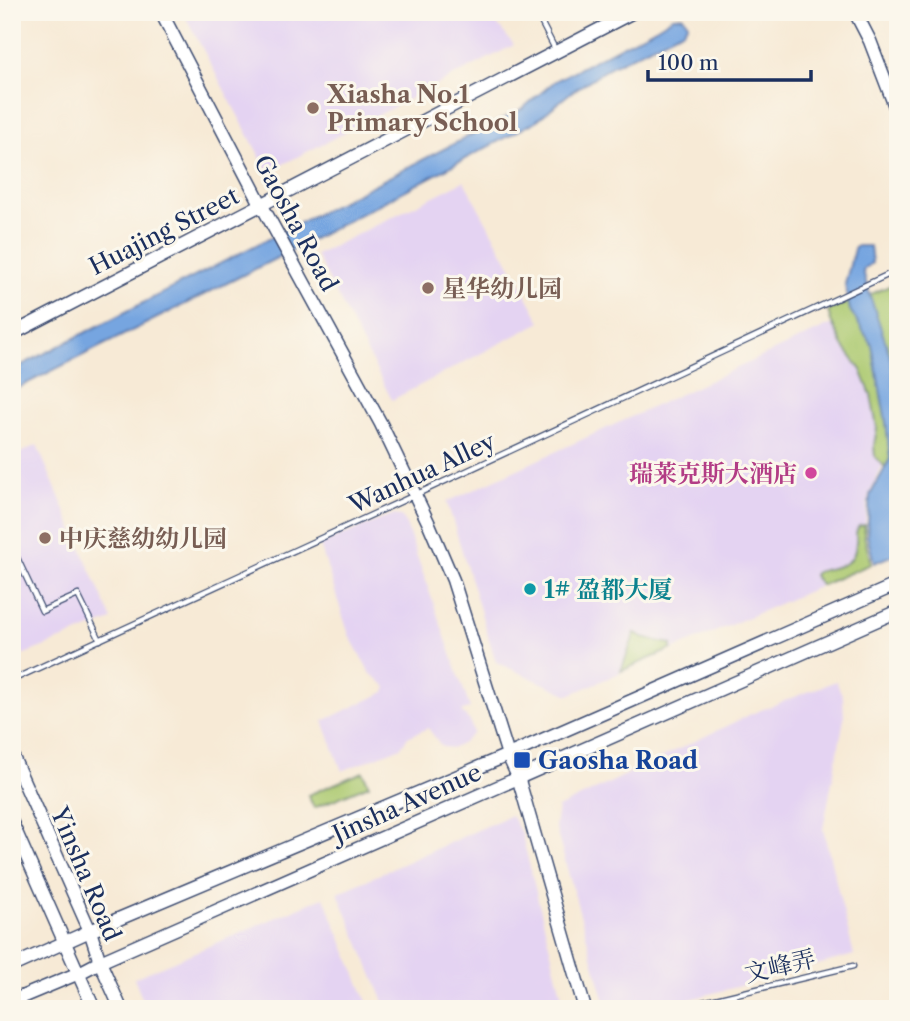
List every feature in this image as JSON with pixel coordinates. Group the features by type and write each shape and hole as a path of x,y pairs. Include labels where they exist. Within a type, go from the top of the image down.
{"street":[{"name":"Gaosha Road","path":"162,12 261,204 381,424 453,580 508,755 518,777 585,1009"},
{"name":"Huajing Street","path":"12,334 633,12"},
{"path":"855,12 870,41 898,114"},
{"name":"Jinsha Avenue","path":"12,966 508,755 898,584"},
{"name":"Jinsha Avenue","path":"12,1001 898,611"},
{"name":"Yinsha Road","path":"12,755 90,931 121,1009"},
{"name":"Yinsha Road","path":"12,823 94,1009"}],"lane":[{"path":"536,12 557,52"},
{"name":"Wanhua Alley","path":"12,681 898,270"},
{"path":"12,547 42,611 78,595 100,640"},
{"name":"文峰弄","path":"674,1009 853,966"}],"shaded area":[{"name":"Xiasha No.1 Primary School","path":"183,12 487,12 514,45 268,172"},
{"name":"星华幼儿园","path":"464,181 541,322 392,400 316,255"},
{"path":"843,319 863,343 885,450 881,469 868,496 864,534 871,564 569,695 496,662 447,502"},
{"name":"中庆慈幼幼儿园","path":"37,445 112,620 12,659 12,457"},
{"path":"392,515 401,516 405,522 470,708 461,712 470,721 473,733 453,748 442,747 428,728 408,737 401,747 342,771 323,721 385,692 387,687 370,673 349,635 320,545"},
{"path":"836,681 843,697 844,719 823,829 854,955 654,1009 611,1009 605,1002 555,826 558,808 751,714"},
{"path":"511,815 522,835 565,1009 387,1009 338,893"},
{"path":"324,897 370,1009 146,1009 134,978"}],"green space":[{"path":"898,282 898,408 869,295"},
{"path":"849,302 850,310 872,345 890,459 885,467 875,457 877,428 871,395 861,370 843,346 828,311"},
{"path":"865,525 864,535 871,564 822,585 814,575 816,572 848,562 855,551 857,528"},
{"path":"635,633 647,639 672,644 672,649 621,671"},
{"path":"363,772 369,785 314,808 308,795"}],"water":[{"path":"683,16 688,23 684,30 610,67 570,93 535,122 271,261 12,391 12,370 522,109 555,81 673,17"},
{"path":"857,246 870,246 872,263 863,270 891,359 898,408 898,553 874,563 867,535 870,495 890,459 872,345 850,310 845,284"}],"place":[{"name":"Xiasha No.1 Primary School","path":"313,108"},
{"name":"星华幼儿园","path":"428,288"},
{"name":"瑞莱克斯大酒店","path":"811,473"},
{"name":"中庆慈幼幼儿园","path":"45,538"},
{"name":"1# 盈都大厦","path":"530,589"},
{"name":"Gaosha Road","path":"522,760"}]}
